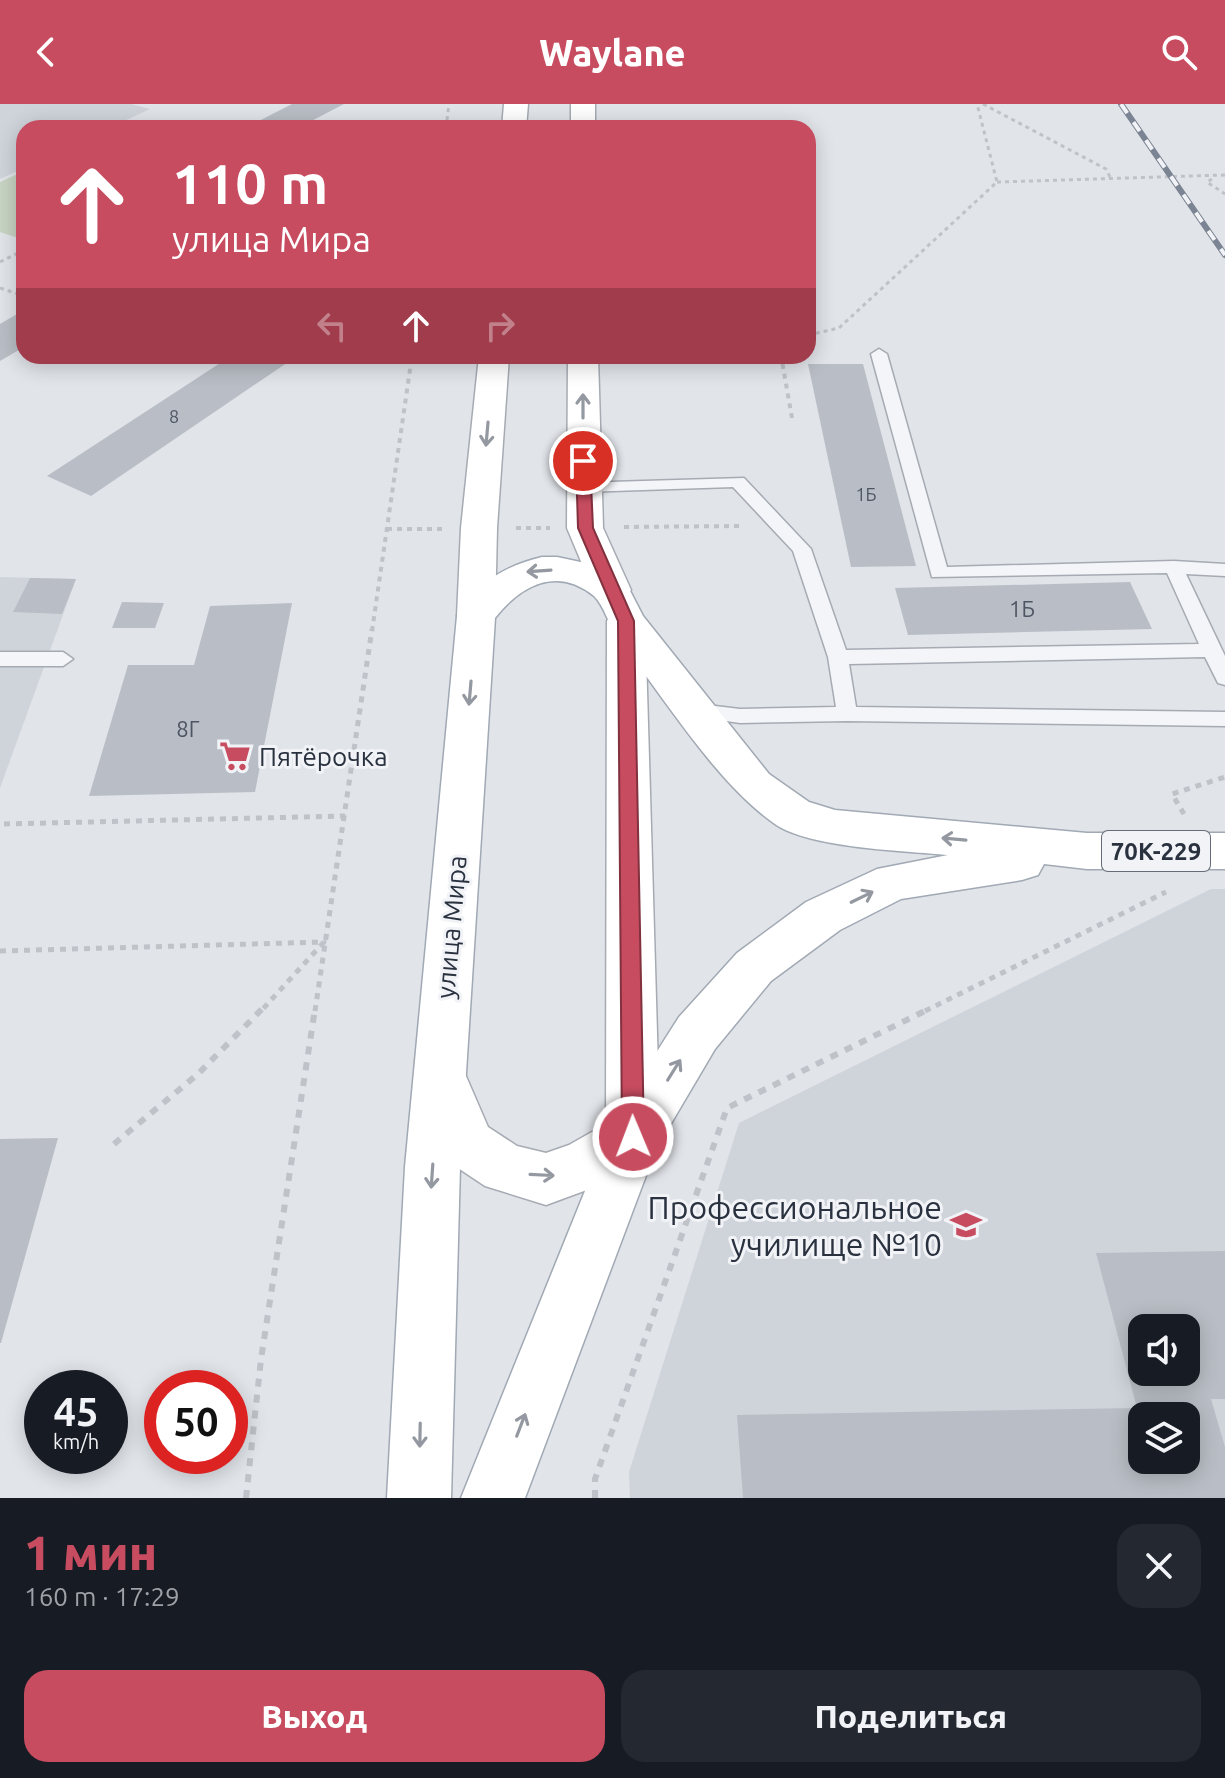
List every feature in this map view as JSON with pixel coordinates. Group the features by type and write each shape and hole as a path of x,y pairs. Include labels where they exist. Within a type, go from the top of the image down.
{"main road":[{"name":"улица Мира","path":"419,1498 421,1350 439,1070 493,364"},
{"path":"583,364 585,528 619,605 754,785 794,815 835,827 1087,851"},
{"path":"476,616 493,594 511,579 529,570 572,571 619,605"},
{"path":"619,605 633,1137"},
{"path":"493,1498 633,1137 697,1033 754,967 823,916 893,882 1087,851"},
{"name":"70К-229","path":"1087,851 1216,851"},
{"path":"439,1070 468,1144 504,1168 546,1179 584,1166 633,1137"}],"lane":[{"path":"879,354 939,573 1174,567 1225,570"},
{"path":"583,487 738,482 802,549 838,657 847,714"},
{"path":"1174,567 1225,678"},
{"path":"838,657 1212,650"},
{"path":"0,659 63,659"},
{"path":"699,711 740,716 847,714 1225,719"}],"path":[{"path":"977,104 997,182"},
{"path":"983,104 1106,169 1111,179"},
{"path":"816,333 839,328 997,182 1225,175"},
{"path":"1216,177 1207,182 1225,194"},
{"path":"246,1498 261,1359 411,364"},
{"path":"783,364 792,418"},
{"path":"595,1498 595,1479 727,1108 1178,885 1216,851 1172,794 1225,777"},
{"path":"4,824 345,816"},
{"path":"0,951 324,942"},
{"path":"114,1144 157,1113 224,1052 324,942"}],"shaded area":[{"path":"0,104 131,104 150,109 126,120 16,120 16,172 0,179"},
{"path":"0,577 76,579 0,788"},
{"name":"Профессиональное училище №10","path":"1211,889 1225,889 1225,1498 630,1498 629,1472 739,1123"}],"green space":[{"path":"16,175 15,237 0,232 0,182"}],"building":[{"path":"292,104 344,104 313,120 261,120"},
{"path":"16,315 16,352 0,361 0,324"},
{"path":"219,364 285,364 91,496 47,476"},
{"path":"808,364 863,364 916,566 851,567"},
{"path":"30,578 76,579 62,614 13,612"},
{"path":"1130,582 1152,629 908,635 895,588"},
{"path":"122,602 164,603 155,628 112,628"},
{"path":"292,603 255,792 89,796 128,665 194,665 210,606"},
{"path":"58,1138 1,1343 0,1343 0,1139"},
{"path":"1225,1251 1225,1399 1211,1399 1225,1447 1225,1498 743,1498 737,1415 1128,1408 1128,1474 1200,1474 1200,1402 1135,1402 1131,1386 1200,1386 1200,1314 1128,1314 1128,1374 1096,1253"}],"railway":[{"path":"1121,104 1225,255"}],"place":[{"name":"Пятёрочка","path":"235,756"},
{"name":"Профессиональное училище №10","path":"966,1225"}],"route":[{"path":"583,461 585,528 626,621 633,1137"}]}
